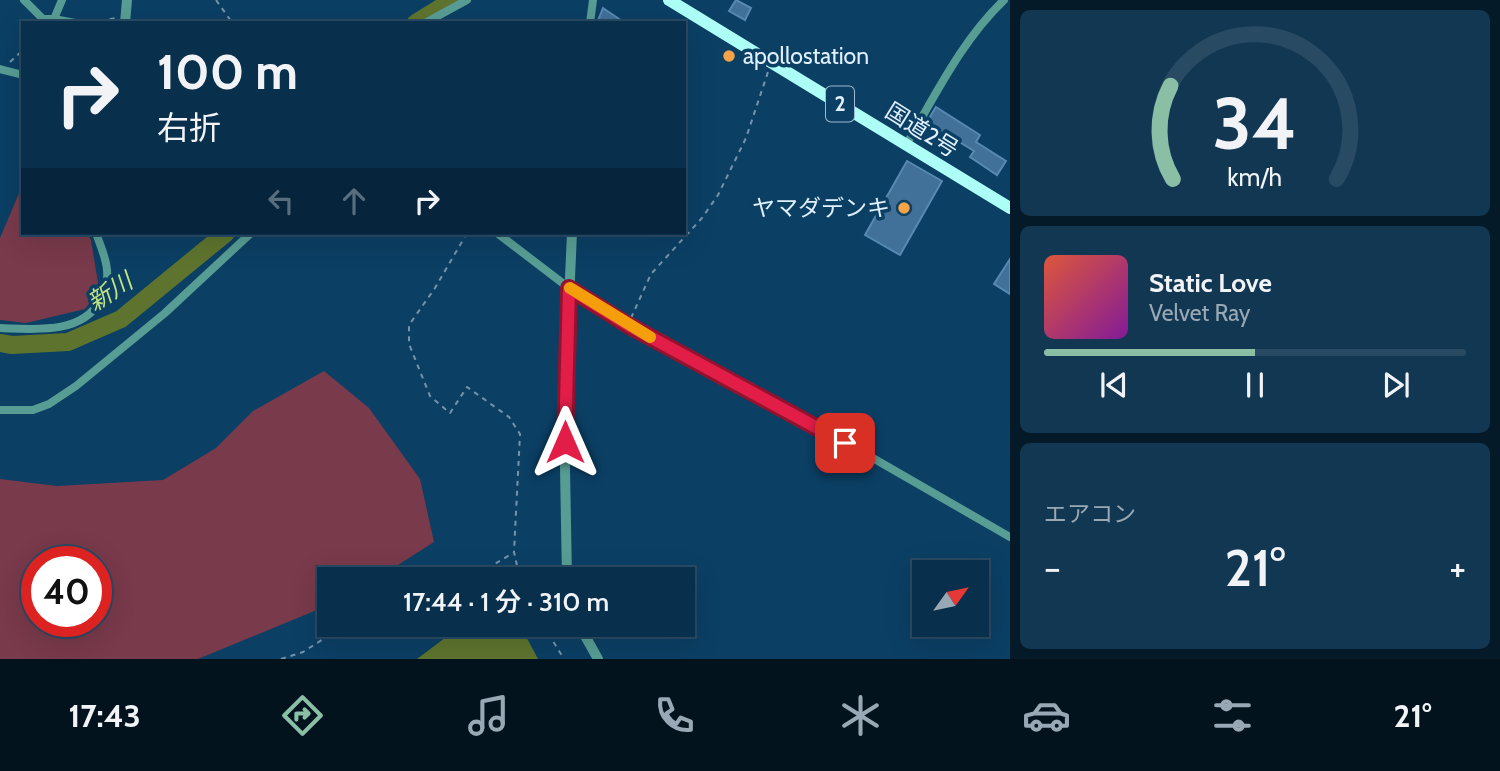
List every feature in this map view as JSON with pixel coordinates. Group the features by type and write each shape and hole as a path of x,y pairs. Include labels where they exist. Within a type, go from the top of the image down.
{"highway":[{"name":"国道2号","path":"669,0 1010,208"}],"street":[{"path":"24,0 43,19 64,21"},
{"path":"54,19 62,0"},
{"path":"121,20 127,0"},
{"path":"429,21 467,0"},
{"path":"590,21 593,0"},
{"path":"906,145 960,53 986,17 1004,0"},
{"path":"1,69 21,74"},
{"path":"0,328 45,329 75,323 94,311 103,295 107,279 107,268 97,235"},
{"path":"0,410 33,410 49,404 76,386 165,313 249,235"},
{"path":"500,235 569,288 628,325 857,449 1010,537"},
{"path":"567,567 564,412 572,235"},
{"path":"586,637 598,659"}],"path":[{"path":"216,0 232,21"},
{"path":"1,69 21,52"},
{"path":"628,325 651,274 702,218 718,195 747,138 771,61"},
{"path":"466,235 435,288 409,325 409,344 430,396 450,413 467,387 509,417 520,434 514,552 517,567"},
{"path":"490,567 514,552"},
{"path":"281,659 303,652 327,637"},
{"path":"550,637 564,659"}],"shaded area":[{"path":"21,189 21,235 88,235 99,289 85,309 26,323 0,320 0,238"},
{"path":"324,371 369,408 420,479 434,542 395,567 317,567 317,610 198,659 0,659 0,479 57,486 163,480 216,448 253,411"},
{"path":"446,637 526,637 538,659 417,659"}],"building":[{"path":"736,0 751,8 745,20 729,11"},
{"path":"603,8 622,21 598,21"},
{"path":"936,107 980,135 976,142 1006,161 997,175 970,157 974,151 927,122"},
{"name":"ヤマダデンキ","path":"907,161 942,181 900,255 865,235"},
{"path":"1010,259 1010,294 994,284"}],"waterway":[{"name":"新川","path":"419,21 453,0"},
{"name":"新川","path":"0,343 12,345 68,342 121,319 224,235"}],"slow traffic":[{"path":"570,288 650,337"}],"place":[{"name":"apollostation","path":"729,56"},
{"name":"ヤマダデンキ","path":"904,208"}],"route":[{"path":"565,442 569,288 628,325 845,443"}]}
